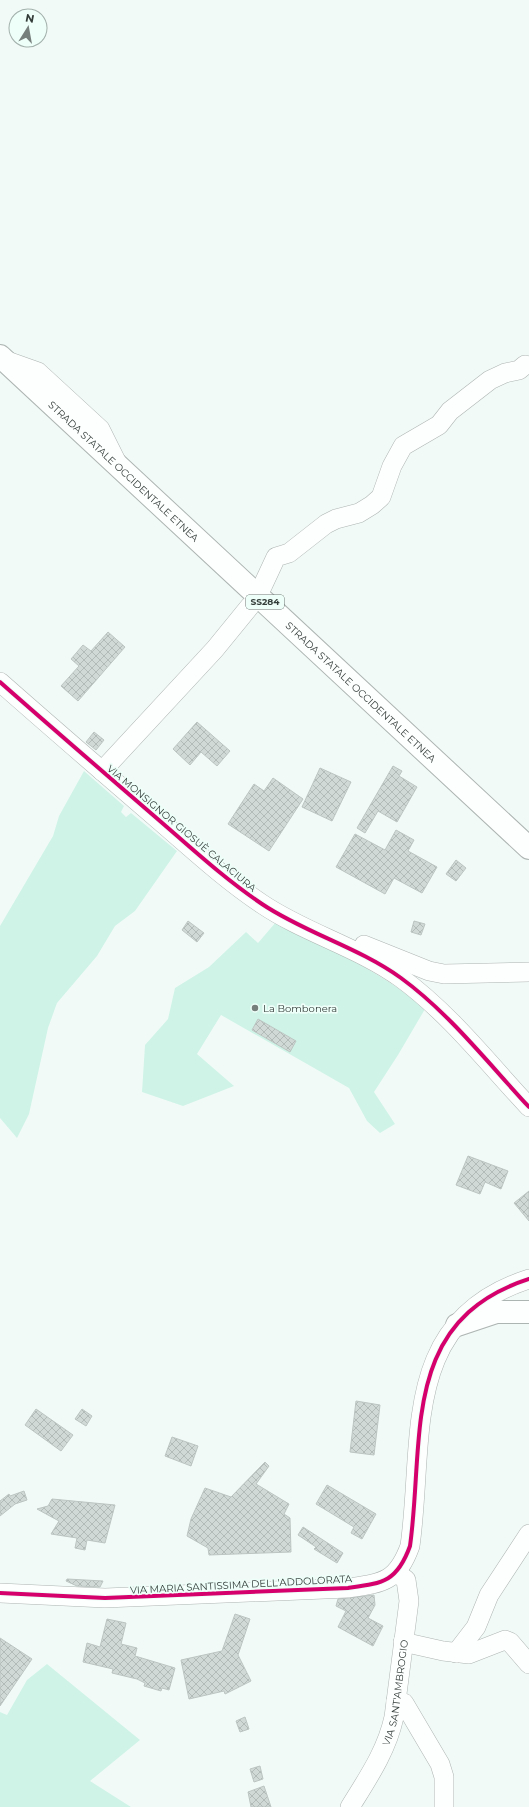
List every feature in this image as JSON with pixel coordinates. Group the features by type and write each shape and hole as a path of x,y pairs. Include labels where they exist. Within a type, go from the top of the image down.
{"main road":[{"name":"STRADA STATALE OCCIDENTALE ETNEA","path":"2,358 529,848"},
{"path":"457,1325 496,1312 529,1312"}],"street":[{"path":"262,587 276,557 289,553 326,524 336,519 359,513 381,497 392,466 403,446 439,425 450,411 490,380 505,373 519,370 525,365"},
{"path":"102,771 215,649 250,606"},
{"name":"VIA MONSIGNOR GIOSUÈ CALACIURA","path":"0,682 197,853 256,900 291,921 334,941 400,978 425,997 529,1106"},
{"path":"334,941 352,941 429,971 444,974 529,972"},
{"path":"397,1572 405,1561 410,1546 425,1390 434,1360 442,1344 457,1325 475,1309 497,1293 529,1280"},
{"path":"456,1653 476,1628 489,1594 529,1534"},
{"name":"VIA MARIA SANTISSIMA DELL'ADDOLORATA","path":"0,1593 105,1598 348,1588 375,1584 397,1572"},
{"name":"VIA SANT'AMBROGIO","path":"350,1807 374,1769 390,1732 396,1701 409,1601 406,1580 397,1572"},
{"path":"403,1642 456,1653 469,1654 505,1640 510,1642 529,1664"},
{"path":"396,1701 404,1702 440,1764 444,1777 444,1807"}],"green space":[{"path":"84,771 124,806 121,812 126,817 131,813 177,851 135,911 115,926 97,956 57,1003 48,1028 29,1114 17,1138 0,1118 0,926 53,836 59,816"},
{"path":"276,922 354,961 408,995 425,1009 374,1092 395,1124 380,1133 367,1121 349,1088 221,1015 197,1054 234,1086 183,1106 142,1092 145,1045 168,1019 175,988 209,967 246,932 258,943"},
{"path":"47,1664 140,1740 90,1781 131,1807 0,1807 0,1712 7,1715 27,1680"}],"building":[{"path":"108,632 125,647 78,701 61,686 79,666 71,659 83,645 91,651"},
{"path":"197,722 230,751 217,766 201,752 190,765 173,749"},
{"path":"94,732 104,740 96,750 86,742"},
{"path":"393,766 402,771 399,776 417,787 397,822 378,811 365,833 357,828"},
{"path":"320,768 351,782 332,821 302,807"},
{"path":"273,778 303,799 269,851 228,824 254,784 264,791"},
{"path":"396,830 414,840 408,851 437,867 422,893 394,878 385,894 336,867 355,834 385,850"},
{"path":"456,860 466,868 456,881 446,874"},
{"path":"188,921 204,933 197,942 182,930"},
{"path":"414,921 425,924 421,935 411,932"},
{"path":"258,1019 296,1041 290,1052 252,1030"},
{"path":"468,1156 508,1171 501,1189 485,1182 480,1194 456,1185"},
{"path":"529,1191 529,1221 514,1203"},
{"path":"356,1401 380,1405 374,1455 350,1452"},
{"path":"36,1409 73,1435 61,1451 25,1425"},
{"path":"82,1409 92,1416 86,1426 75,1419"},
{"path":"172,1437 198,1446 191,1466 165,1456"},
{"path":"265,1462 269,1466 256,1484 289,1504 284,1514 290,1518 291,1552 209,1555 208,1548 187,1536 191,1519 205,1488 231,1497"},
{"path":"327,1485 376,1514 362,1539 351,1533 354,1527 316,1504"},
{"path":"24,1491 27,1500 15,1504 0,1516 0,1501 9,1494 10,1496"},
{"path":"52,1499 115,1505 105,1543 87,1540 85,1550 75,1548 77,1538 51,1534 59,1521 37,1509 48,1506"},
{"path":"303,1527 343,1553 337,1563 314,1549 316,1547 298,1535"},
{"path":"67,1579 103,1581 100,1587 77,1586 66,1581"},
{"path":"374,1595 375,1605 368,1618 383,1626 373,1646 338,1627 346,1611 336,1606 338,1599"},
{"path":"235,1614 250,1619 238,1655 251,1681 225,1694 224,1691 189,1699 181,1660 222,1651"},
{"path":"107,1619 126,1623 121,1644 137,1648 135,1656 175,1668 169,1690 162,1688 161,1691 144,1686 145,1683 137,1679 112,1673 113,1669 83,1662 87,1643 100,1647"},
{"path":"0,1638 32,1659 0,1706"},
{"path":"245,1717 249,1729 240,1732 236,1721"},
{"path":"260,1766 263,1779 254,1782 250,1769"},
{"path":"264,1786 271,1807 251,1807 248,1792"}],"cycle path":[{"path":"0,682 233,883 262,904 279,914 367,957 401,978 419,992 468,1039 529,1107"},
{"path":"0,1593 105,1598 348,1588 380,1582 387,1579 400,1567 410,1546 420,1426 426,1388 438,1354 458,1323 487,1298 529,1279"}],"place":[{"name":"La Bombonera","path":"255,1008"}]}
